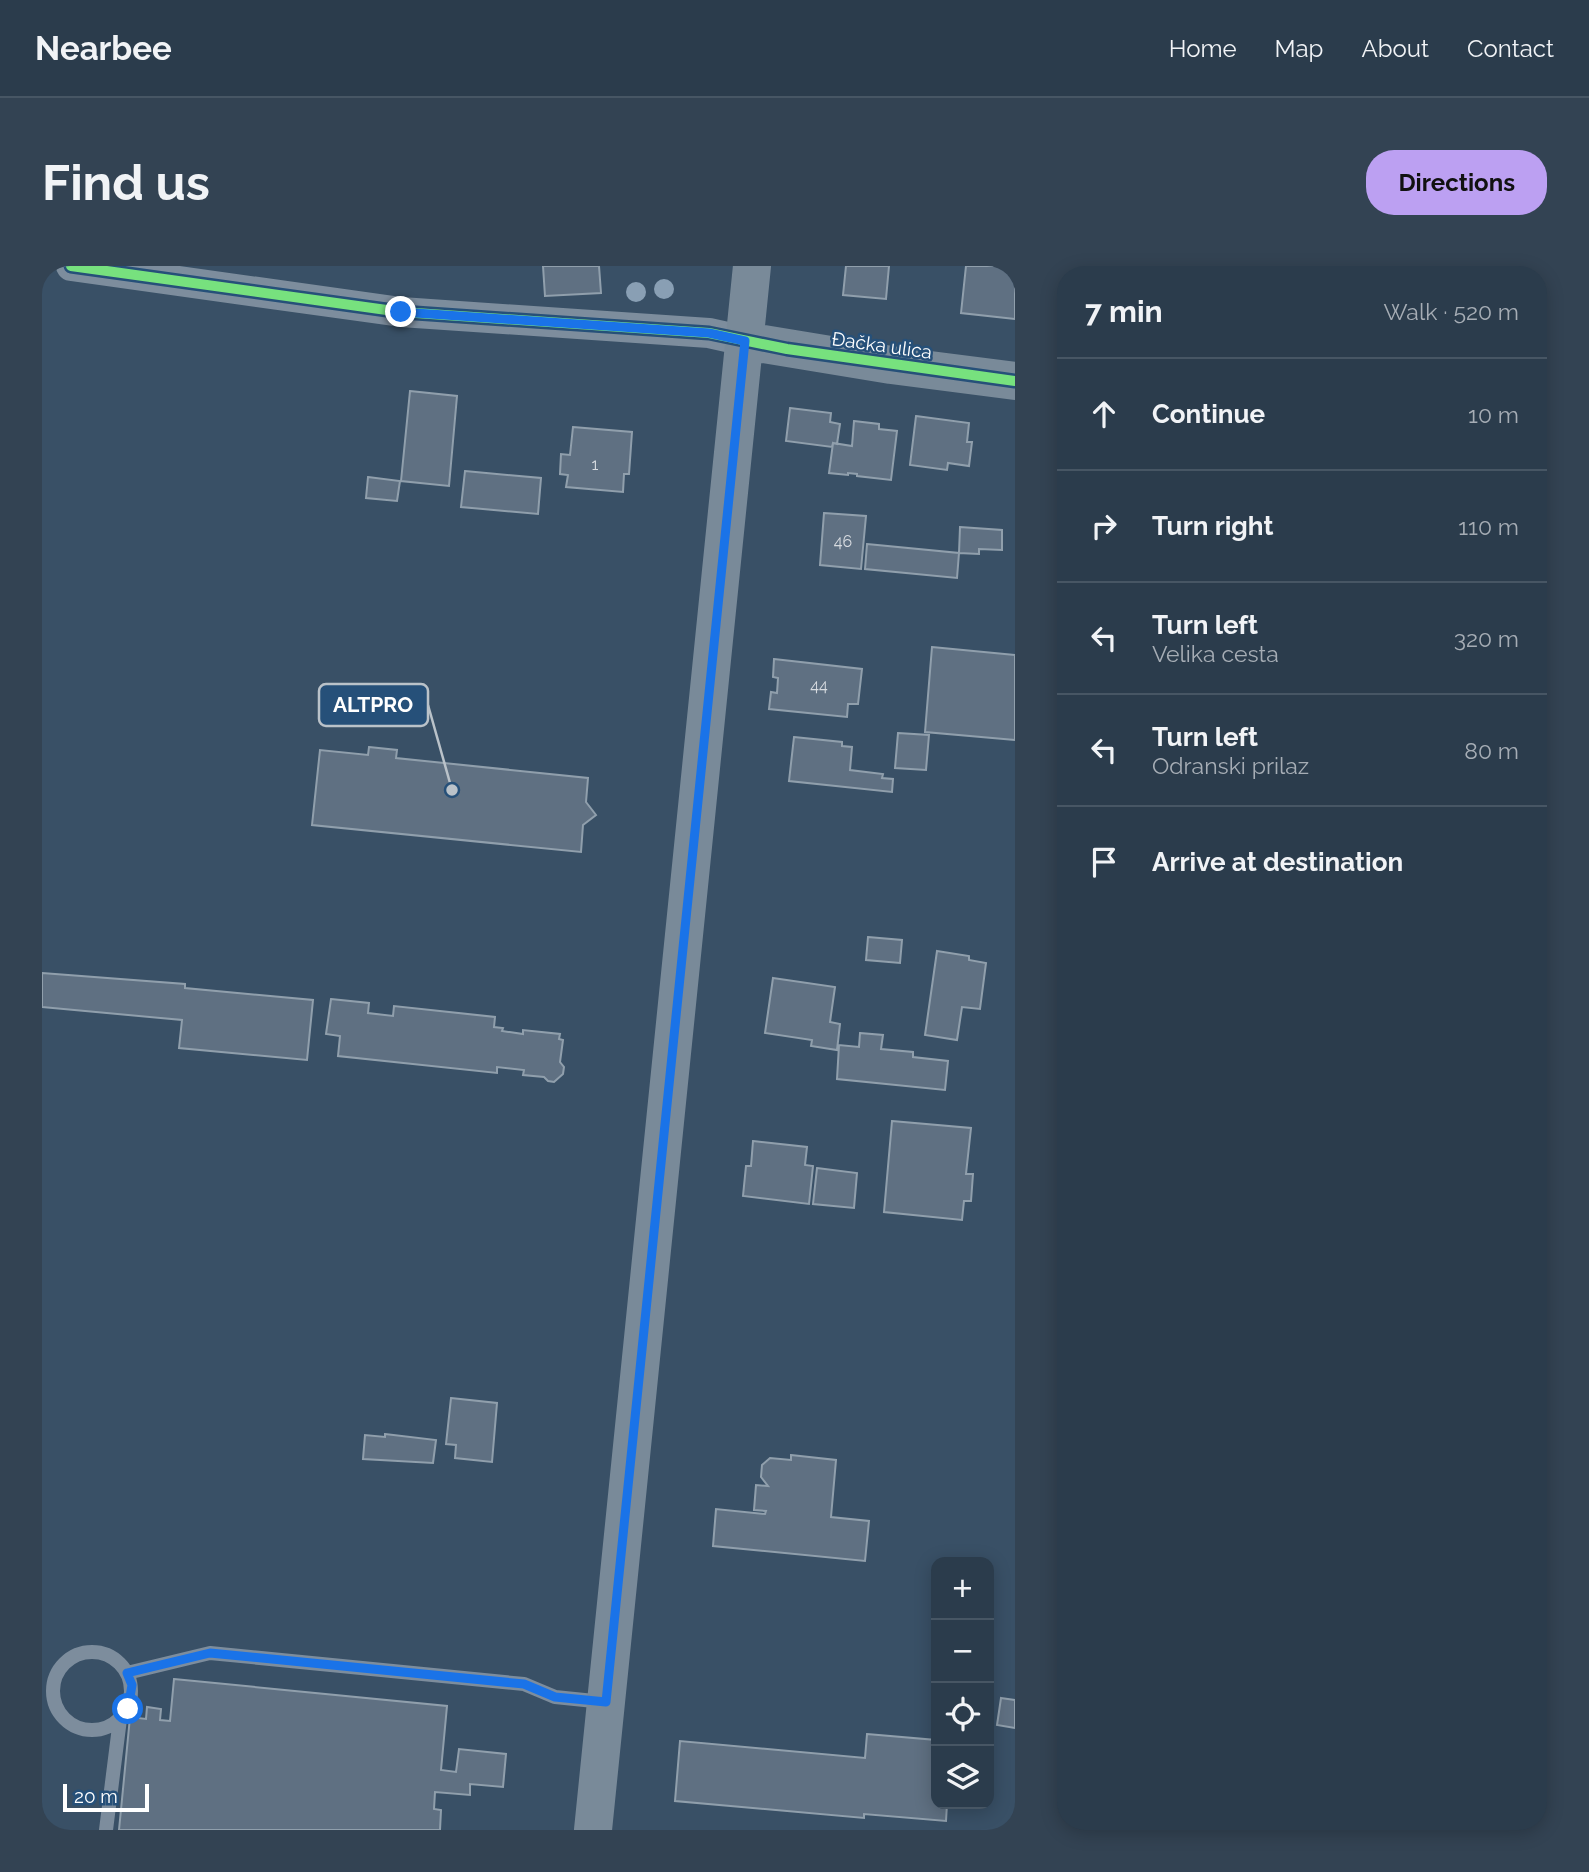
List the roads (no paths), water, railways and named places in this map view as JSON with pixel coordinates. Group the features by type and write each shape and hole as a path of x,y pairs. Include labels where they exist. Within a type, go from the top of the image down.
{"main road":[{"path":"593,1830 752,266"},
{"name":"Đačka ulica","path":"745,341 878,363 1015,381"}],"street":[{"path":"71,266 348,306 473,318 709,333 745,341"}],"lane":[{"path":"87,1651 99,1651 111,1656 120,1662 127,1673 132,1685 128,1709 110,1726 85,1730 63,1718 56,1707 54,1682 65,1662 87,1651"},
{"path":"127,1673 210,1653 524,1684 555,1697 606,1702"},
{"path":"106,1830 120,1718"}],"place":[{"name":"ALTPRO","path":"452,790"}]}
